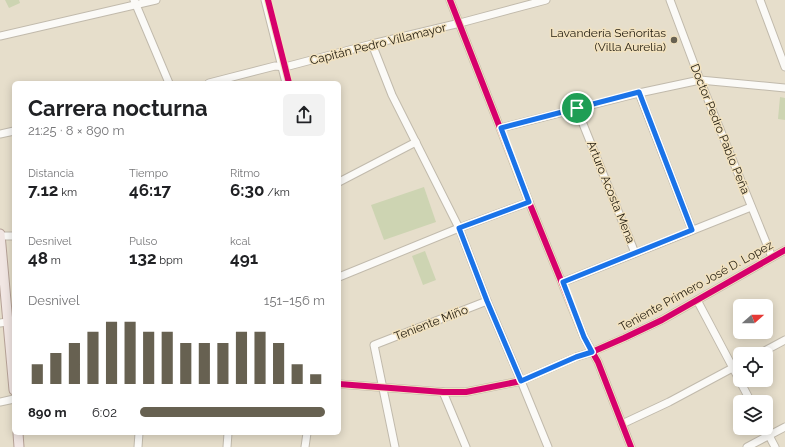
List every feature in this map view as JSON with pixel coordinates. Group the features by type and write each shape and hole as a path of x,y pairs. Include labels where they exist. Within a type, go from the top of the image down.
{"main road":[{"path":"0,235 4,323 12,377"},
{"path":"18,435 19,447"}],"street":[{"path":"0,36 135,3 156,0"},
{"path":"265,0 285,81"},
{"path":"450,0 529,202 563,282 584,337 598,362 631,447"},
{"name":"Capitán Pedro Villamayor","path":"217,81 275,66 282,68 546,0"},
{"name":"Doctor Pedro Pablo Peña","path":"670,0 700,80 772,257"},
{"path":"760,0 785,67"},
{"path":"135,3 168,81"},
{"path":"372,44 392,95 459,228 487,301 548,447"},
{"path":"501,128 639,92 700,80 785,88"},
{"path":"639,92 692,230"},
{"name":"Arturo Acosta Mena","path":"577,108 635,253"},
{"path":"0,134 12,131"},
{"path":"341,181 416,142"},
{"path":"341,276 459,228 529,202"},
{"path":"563,282 751,207"},
{"path":"0,235 12,236"},
{"name":"Teniente Primero José D. Lopez","path":"341,384 444,392 466,392 521,381 624,338 697,300 785,250"},
{"path":"697,300 733,359"},
{"name":"Teniente Miño","path":"382,388 374,345 487,301"},
{"path":"772,347 785,340"},
{"path":"622,424 669,402 733,368"},
{"path":"382,388 395,447"},
{"path":"444,392 466,447"},
{"path":"0,402 12,399"},
{"path":"747,447 785,427"},
{"path":"138,447 139,435"},
{"path":"227,447 228,435"},
{"path":"305,447 307,435"},
{"path":"769,436 775,447"}],"green space":[{"path":"5,0 19,0 20,3 9,8"},
{"path":"780,97 785,98 785,120 778,119"},
{"path":"424,187 436,222 384,240 371,205"},
{"path":"425,251 436,280 423,285 412,256"}],"cycle path":[{"path":"268,0 288,81"},
{"path":"450,0 529,202 584,337 598,362 631,447"},
{"path":"341,384 443,392 466,392 521,381 576,357 592,352 662,320 785,250"}],"place":[{"name":"Lavandería Señoritas (Villa Aurelia)","path":"674,40"}],"route":[{"path":"639,92 692,230 563,282 584,337 592,352 576,357 521,381 487,301 459,228 529,202 501,128 577,108 639,92"}]}
